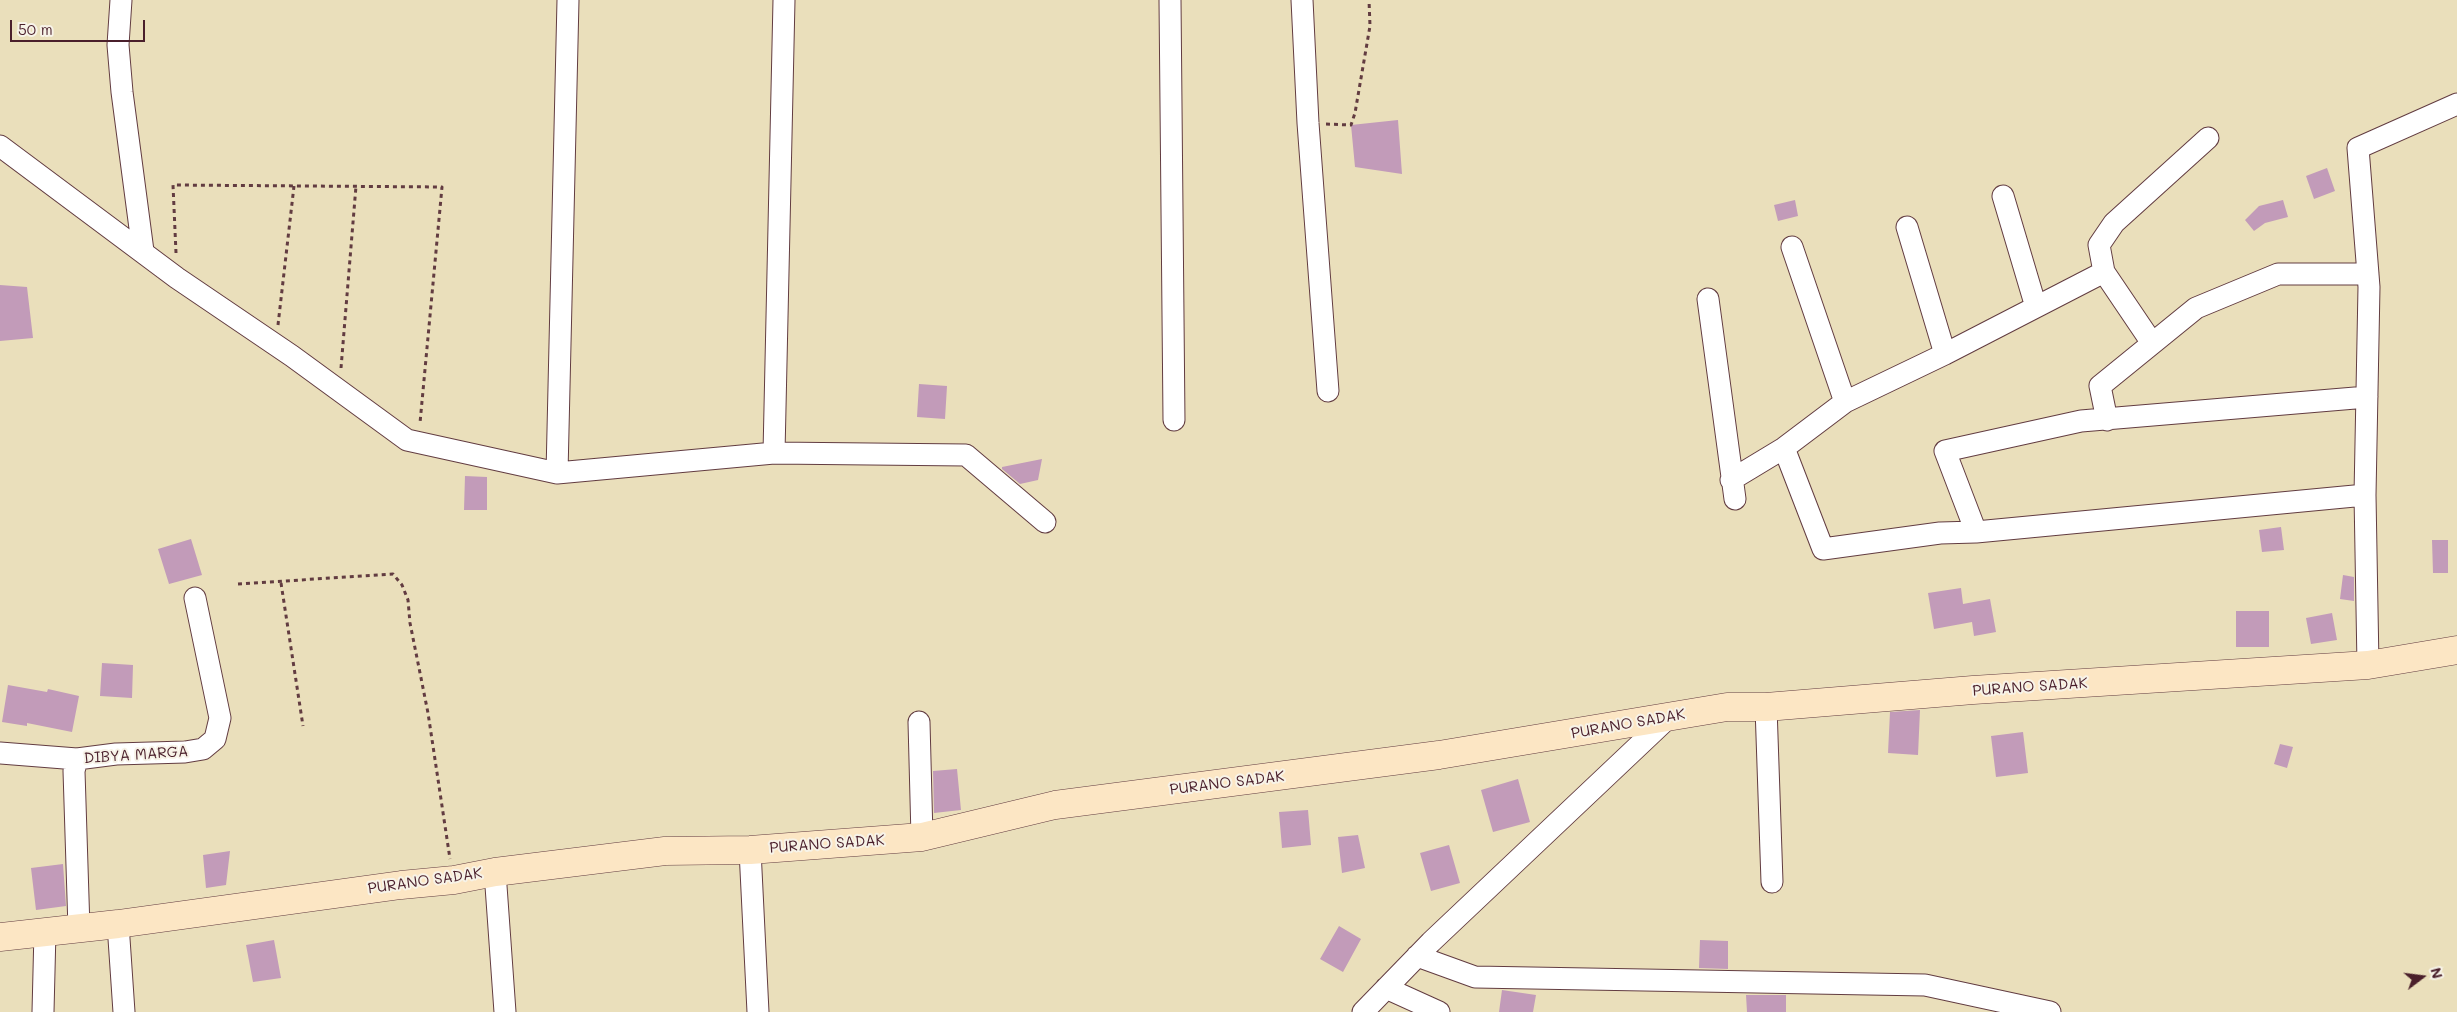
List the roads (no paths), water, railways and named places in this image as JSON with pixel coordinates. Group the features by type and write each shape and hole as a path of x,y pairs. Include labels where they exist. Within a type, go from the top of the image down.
{"main road":[{"name":"PURANO SADAK","path":"0,937 118,924 401,884 454,880 495,872 665,851 750,850 922,837 1055,805 1439,756 1727,707 1766,707 1973,690 2368,665 2457,650"}],"street":[{"path":"120,0 118,45 122,92 143,251"},
{"path":"557,473 568,0"},
{"path":"774,453 784,0"},
{"path":"1170,0 1174,420"},
{"path":"1302,0 1308,123 1328,391"},
{"path":"2368,665 2365,495 2368,274 2358,148 2457,104"},
{"path":"2152,343 2104,272 2100,245 2114,223 2208,138"},
{"path":"0,146 177,278 276,345 407,440 557,473 774,453 966,456 1045,522"},
{"path":"2002,196 2036,307"},
{"path":"1907,227 1945,354"},
{"path":"1792,248 1846,402"},
{"path":"1708,299 1733,490 1784,448 1846,402 1945,354 2104,272"},
{"path":"2107,420 2100,386 2196,308 2278,274 2368,274"},
{"path":"1976,532 1946,451 2081,421 2367,397"},
{"path":"1784,448 1824,549 1940,533 1976,532 2365,495"},
{"name":"DIBYA MARGA","path":"0,753 77,759 116,754 185,752 203,749 214,739 220,718 195,598"},
{"path":"1766,707 1772,882"},
{"path":"1364,1012 1418,956 1669,717"},
{"path":"919,722 922,837"},
{"path":"77,759 74,770 79,929"},
{"path":"750,850 758,1012"},
{"path":"495,872 505,1012"},
{"path":"118,924 124,1012"},
{"path":"43,1012 45,931"},
{"path":"1418,956 1476,977 1925,985 2050,1012"},
{"path":"1386,988 1439,1012"}]}
